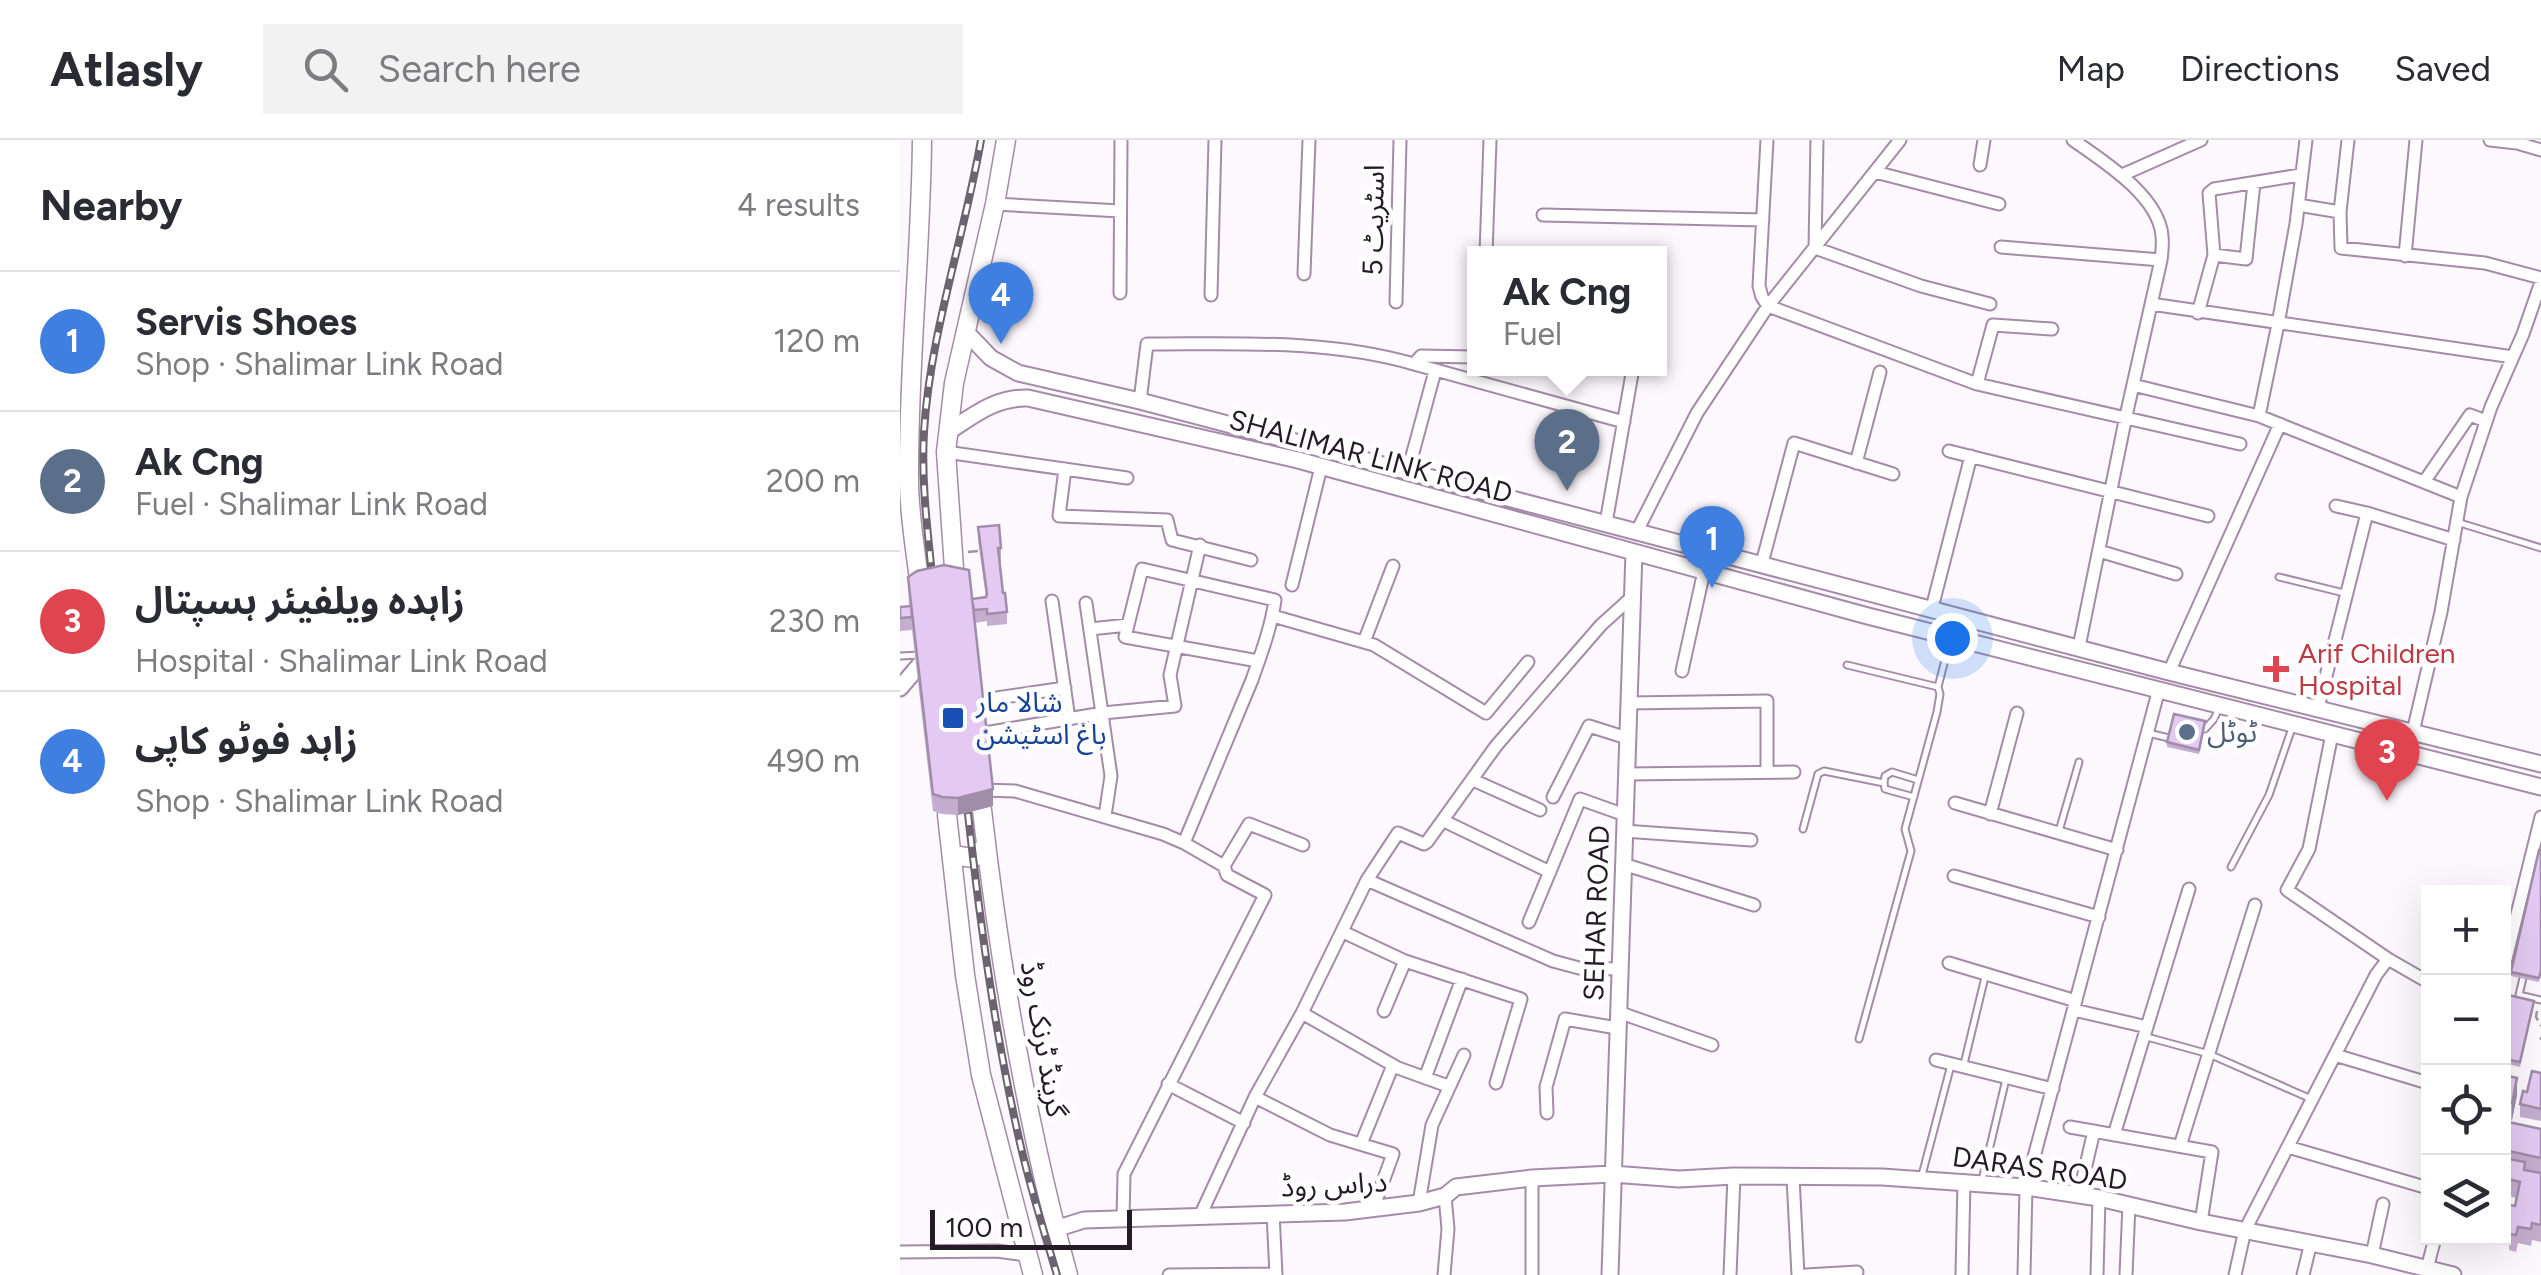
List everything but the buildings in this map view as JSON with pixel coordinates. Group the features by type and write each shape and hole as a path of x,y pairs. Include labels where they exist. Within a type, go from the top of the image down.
{"main road":[{"path":"920,588 906,532 922,140"},
{"path":"955,583 948,442 954,383 1006,140"},
{"name":"SHALIMAR LINK ROAD","path":"965,331 991,358 1018,374 1140,401 2169,672 2541,764"},
{"name":"SHALIMAR LINK ROAD","path":"948,442 988,406 1012,397 1028,398 1321,467 1950,638 2541,787"},
{"path":"1368,480 1373,462"},
{"name":"SEHAR ROAD","path":"1610,1275 1634,552"},
{"path":"1864,615 1870,592"},
{"path":"900,688 928,655"},
{"name":"گرینڈ ٹرنک روڈ","path":"982,810 1018,1064 1068,1275"},
{"path":"947,814 982,1075 1033,1275"},
{"path":"952,855 972,858 986,846"},
{"path":"959,919 979,902 993,907"},
{"name":"دراس روڈ","path":"1055,1229 1084,1220 1345,1212 1419,1203 1445,1196 1456,1187 1612,1174"},
{"name":"DARAS ROAD","path":"1612,1174 1680,1179 1921,1178 2026,1187 2129,1204 2453,1275"}],"street":[{"path":"1120,293 1121,140"},
{"path":"1211,295 1215,140"},
{"path":"1304,274 1309,140"},
{"name":"اسٹریٹ 5","path":"1396,302 1400,140"},
{"path":"1486,246 1490,140"},
{"path":"1767,140 1759,286 1768,306 1977,384 2240,444"},
{"path":"1814,248 1818,140"},
{"path":"1637,531 1697,413 1768,306 1900,140"},
{"path":"1980,165 1984,140"},
{"path":"2073,140 2122,175 2156,216 2162,234 2162,260 2078,648"},
{"path":"2122,175 2201,140"},
{"path":"2259,416 2278,324 2306,140"},
{"path":"2348,140 2340,212 2341,248 2485,263 2541,280 2537,306 2486,420 2462,497 2441,612 2412,732"},
{"path":"2406,256 2416,140"},
{"path":"2490,140 2541,150"},
{"path":"1875,172 1999,204"},
{"path":"2198,313 2214,256 2209,193 2300,175"},
{"path":"2214,256 2246,258 2254,184"},
{"path":"995,204 1120,211"},
{"path":"2298,205 2340,212"},
{"path":"1543,216 1763,220"},
{"path":"2001,247 2162,260"},
{"path":"1814,248 1920,286 1990,304"},
{"path":"2151,304 2513,357"},
{"path":"1977,384 1993,324 2052,329"},
{"path":"1140,401 1146,344 1296,344 1384,356 1624,422"},
{"path":"1414,364 1420,356 1467,357"},
{"path":"1408,471 1435,371"},
{"path":"1856,463 1880,372"},
{"path":"1606,523 1633,376"},
{"path":"2133,385 2259,416 2462,497"},
{"path":"2424,482 2470,415 2486,420"},
{"path":"2169,672 2280,424"},
{"path":"948,442 1065,469 1127,478"},
{"path":"1762,563 1794,443 1894,474"},
{"path":"1950,450 2208,516"},
{"path":"1932,608 1971,456"},
{"path":"1292,585 1321,467"},
{"path":"1065,469 1059,516 1167,520 1172,540 1251,560"},
{"path":"2336,506 2454,540"},
{"path":"2318,708 2366,513"},
{"path":"973,736 1069,718 1175,706 1170,674 1200,545"},
{"path":"2099,550 2176,574"},
{"path":"1364,642 1394,566"},
{"path":"1184,843 1258,661 1276,600 1142,569 1126,637 1258,661"},
{"path":"1682,671 1704,571"},
{"path":"1200,1216 1368,880 1398,834 1424,844 1444,822 1496,746 1600,625 1632,597"},
{"path":"1052,601 1069,718"},
{"path":"1086,603 1112,776 1104,816"},
{"path":"1273,616 1374,645 1486,713 1528,662"},
{"path":"1090,629 1128,625"},
{"path":"969,702 1064,688"},
{"path":"2024,1275 2026,1187 2160,690"},
{"path":"1628,702 1768,701 1767,772"},
{"path":"1990,814 2017,713"},
{"path":"1554,797 1589,726 1627,738"},
{"path":"2332,734 2310,849 2287,890 2421,978"},
{"path":"1626,774 1794,772"},
{"path":"1472,780 1540,810"},
{"path":"980,790 1015,792 1184,843 1224,866 1227,876 1265,895 1124,1174 1123,1219"},
{"path":"1529,922 1580,799 1624,823 1750,840"},
{"path":"1955,803 2117,850"},
{"path":"2511,939 2541,818"},
{"path":"1444,822 1550,872"},
{"path":"1224,866 1249,824 1304,846"},
{"path":"1623,864 1754,904"},
{"path":"1954,876 2099,916"},
{"path":"1368,880 1553,961 1579,968 1619,969"},
{"path":"2114,1135 2188,890"},
{"path":"2180,1146 2255,905"},
{"path":"1343,932 1405,961 1522,999 1496,1083"},
{"path":"2236,1275 2245,1230 2376,974 2388,960"},
{"path":"1384,1011 1405,961"},
{"path":"1948,964 2146,1031"},
{"path":"1424,1078 1462,980"},
{"path":"1302,1013 1393,1065 1448,1086"},
{"path":"1547,1114 1546,1087 1565,1019 1618,1020 1712,1046"},
{"path":"1419,1203 1432,1125 1464,1055"},
{"path":"2335,1055 2421,1080"},
{"path":"1936,1060 2052,1089"},
{"path":"1361,1144 1393,1065"},
{"path":"1168,1084 1244,1123"},
{"path":"1256,1098 1330,1135 1392,1154 1373,1209"},
{"path":"2070,1127 2212,1152 2201,1222"},
{"path":"2079,1195 2094,1132"},
{"path":"2288,1147 2421,1186"},
{"path":"1730,1275 1734,1176"},
{"path":"1793,1176 1798,1275"},
{"path":"1532,1178 1532,1275"},
{"path":"1962,1275 1964,1181"},
{"path":"1444,1275 1448,1229 1445,1196"},
{"path":"2097,1275 2099,1198"},
{"path":"2126,1275 2129,1204"},
{"path":"2372,1255 2382,1204"},
{"path":"1169,1275 1276,1274 1273,1213"},
{"path":"2303,1275 2310,1242"},
{"path":"2426,1270 2433,1245"},
{"path":"900,1252 997,1251 1026,1255"},
{"path":"1806,1275 1857,1272"}],"lane":[{"path":"2457,522 2541,548"},
{"path":"2278,577 2346,594"},
{"path":"1859,1039 1911,852 1904,829 1938,712 1938,687 1950,638"},
{"path":"900,656 928,655"},
{"path":"1846,665 1938,687"},
{"path":"2205,729 2220,705"},
{"path":"2231,866 2269,795 2294,724"},
{"path":"2148,733 2169,738"},
{"path":"2058,833 2079,762"},
{"path":"1803,829 1818,774 1830,771 1884,782"},
{"path":"1914,797 1885,789 1884,782 1892,772 1918,780"},
{"path":"1921,1178 1986,974"},
{"path":"2523,978 2519,998 2540,1000"},
{"path":"2146,1031 2312,1099"},
{"path":"1981,1183 2006,1078"}],"path":[{"path":"2540,1000 2536,1018 2541,1026"}],"railway":[{"path":"933,584 923,470 927,395 981,140"},
{"path":"968,814 1009,1094 1057,1275"}],"place":[{"name":"زاہد فوٹو کاپی","path":"1001,344"},
{"name":"Ak Cng","path":"1567,491"},
{"name":"Servis Shoes","path":"1712,588"},
{"name":"Arif Children Hospital","path":"2276,669"},
{"name":"شالا مار باغ اسٹیشن","path":"953,718"},
{"name":"ٹوٹل","path":"2187,732"},
{"name":"زاہدہ ویلفیئر ہسپتال","path":"2387,801"}]}
